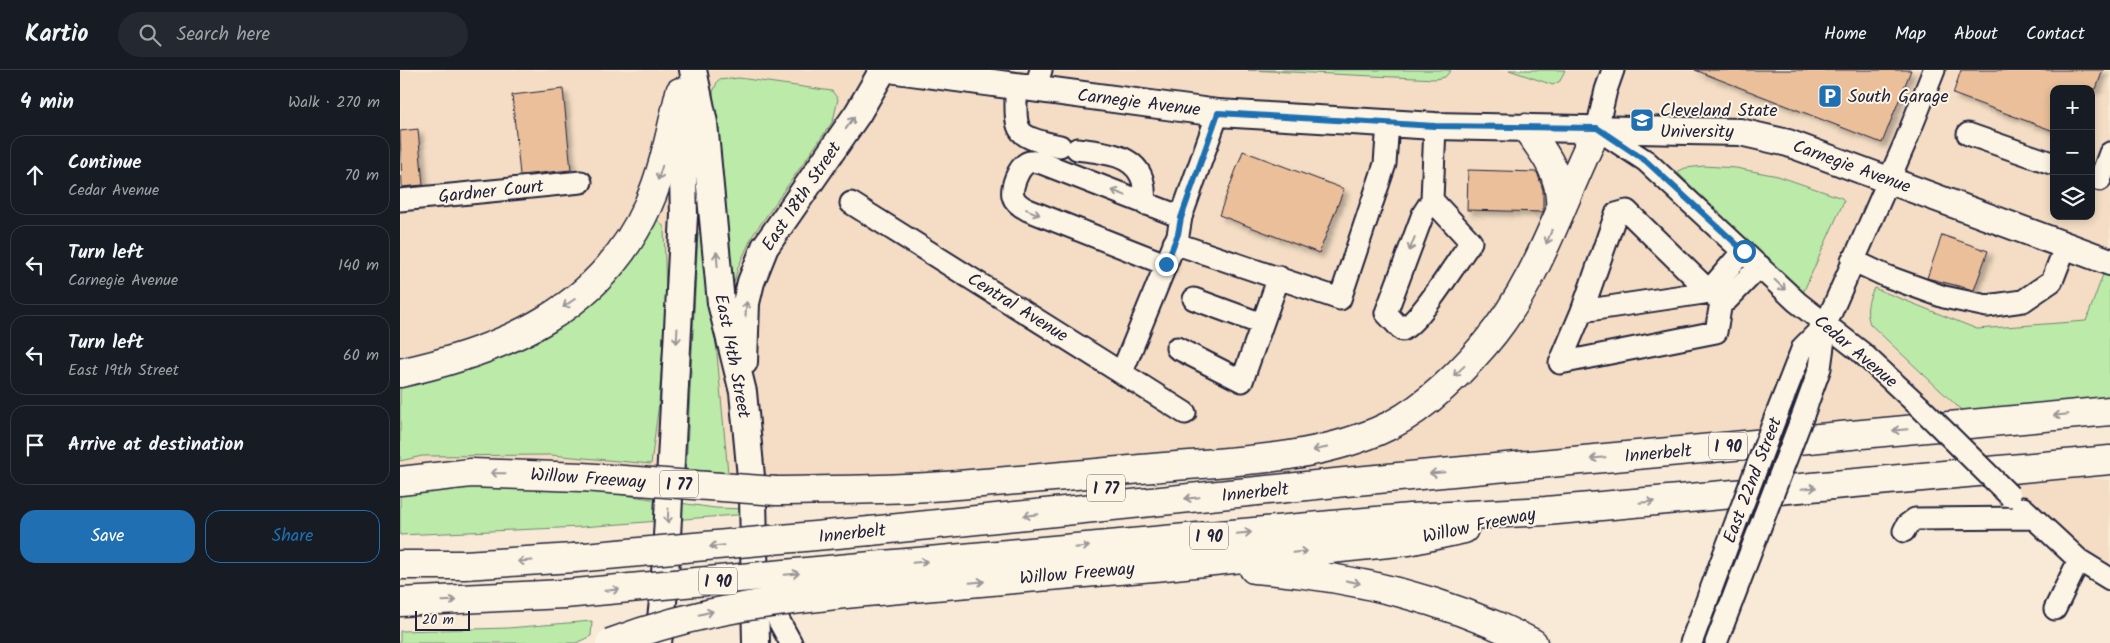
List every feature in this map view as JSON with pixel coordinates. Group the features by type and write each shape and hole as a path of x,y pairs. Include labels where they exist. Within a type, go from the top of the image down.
{"highway":[{"path":"400,373 470,356 513,338 571,302 597,281 617,258 648,206 664,159 685,77"},
{"path":"1526,128 1552,165 1559,186 1560,212"},
{"path":"865,495 945,486 1256,459 1333,446 1380,430 1422,404 1465,366 1486,344 1524,289 1545,247 1597,128"},
{"name":"Innerbelt","path":"400,565 464,566 574,558 870,531 1345,482 2110,411"},
{"name":"Innerbelt","path":"400,602 874,579 1410,518 2013,483 2110,460"},
{"name":"Willow Freeway","path":"400,481 471,473 582,477 764,494 865,495"},
{"name":"I 77","path":"865,495 975,500 1202,479 1345,482"},
{"path":"2013,483 2110,480"},
{"name":"Willow Freeway","path":"610,643 658,626 722,609 788,599 874,579 1165,566 1408,541 1546,511"},
{"path":"1165,566 1280,570 1349,581 1416,597 1453,609 1533,643"}],"main road":[{"name":"East 18th Street","path":"743,392 746,303 758,263 776,229 858,112 883,70"},
{"name":"Carnegie Avenue","path":"896,70 1031,81 1218,113 1435,126 1712,131 1765,137 1889,179 2110,262"},
{"name":"East 14th Street","path":"685,77 704,123 721,303 743,392 764,494 756,643"},
{"path":"658,643 664,593 684,215 685,77"}],"street":[{"path":"1597,128 1613,70"},
{"name":"East 22nd Street","path":"1716,643 1820,368 1826,324 1934,70"},
{"path":"1031,81 1016,125 1020,133 1028,139 1069,148 1100,152 1123,158 1133,163 1142,177 1145,204"},
{"path":"1122,372 1166,264 1218,113"},
{"path":"1174,242 1340,299 1385,164 1388,122"},
{"path":"1432,200 1471,242 1432,296 1408,326 1402,330 1386,313 1423,214 1432,200 1435,126"},
{"name":"Cedar Avenue","path":"1597,128 1646,161 1797,302 1861,352 1918,406 2013,483 2033,518 2079,560 2110,579"},
{"path":"1968,134 2050,163"},
{"path":"2100,181 2110,153"},
{"path":"1166,264 1028,210 1019,204 1013,195 1015,182 1025,164 1028,162 1039,162 1181,218"},
{"name":"Gardner Court","path":"400,200 581,182"},
{"name":"Central Avenue","path":"851,203 1185,413"},
{"path":"1715,297 1627,211 1616,214 1582,311 1560,363 1716,332 1715,297 1744,251"},
{"path":"1852,260 1886,276 1944,297 1987,306 2023,302 2052,281 2066,245"},
{"path":"1582,311 1715,297 1727,300 1760,266"},
{"path":"1177,348 1242,381 1279,277"},
{"path":"1194,299 1262,324"},
{"name":"East 22nd Street","path":"1691,643 1803,347 1826,324"},
{"path":"764,494 766,579 780,620 791,643"},
{"path":"1904,531 1907,525 1915,519 2033,518"},
{"path":"2056,609 2079,560"},
{"path":"664,593 670,643"}],"shaded area":[{"path":"400,70 2110,70 2110,411 1345,482 1202,479 975,500 866,499 400,481"},
{"path":"2015,470 2110,480 2110,579 1985,473"}],"green space":[{"path":"1248,70 1451,70 1445,77 1436,79"},
{"path":"1509,70 1565,70 1560,81 1553,85"},
{"path":"739,78 832,91 838,99 833,121 753,235 738,267 733,287 730,288 713,92 718,80"},
{"path":"1704,166 1736,168 1778,176 1842,198 1844,201 1802,295 1677,172 1685,168"},
{"path":"655,218 664,227 666,298 659,403 651,464 551,455 422,456 400,461 400,381 631,259 648,236"},
{"path":"698,233 706,235 728,473 686,469"},
{"path":"2108,261 2110,262 2110,411 1975,423 1870,324 1868,319 1868,306 1874,288 1977,329 2086,321"},
{"path":"471,480 624,495 715,508 748,509 749,514 582,527 400,535 400,491"},
{"path":"592,621 591,636 576,643 400,643 400,631 508,628"}],"building":[{"name":"South Garage","path":"1695,70 1911,70 1882,143"},
{"path":"1961,70 2103,70 2096,89 2095,85 2050,85 2050,130 1953,94"},
{"path":"563,89 571,170 520,175 512,95"},
{"path":"418,129 423,185 402,187 400,131"},
{"path":"1243,151 1344,189 1319,253 1219,215"},
{"path":"1468,170 1537,172 1543,190 1543,212 1467,210"},
{"path":"1942,235 1988,251 1974,290 1927,278"}],"place":[{"name":"South Garage","path":"1830,96"},
{"name":"Cleveland State University","path":"1642,120"}],"route":[{"path":"1166,264 1178,234 1181,218 1218,113 1435,126 1548,129 1597,128 1646,161 1744,251"}]}
